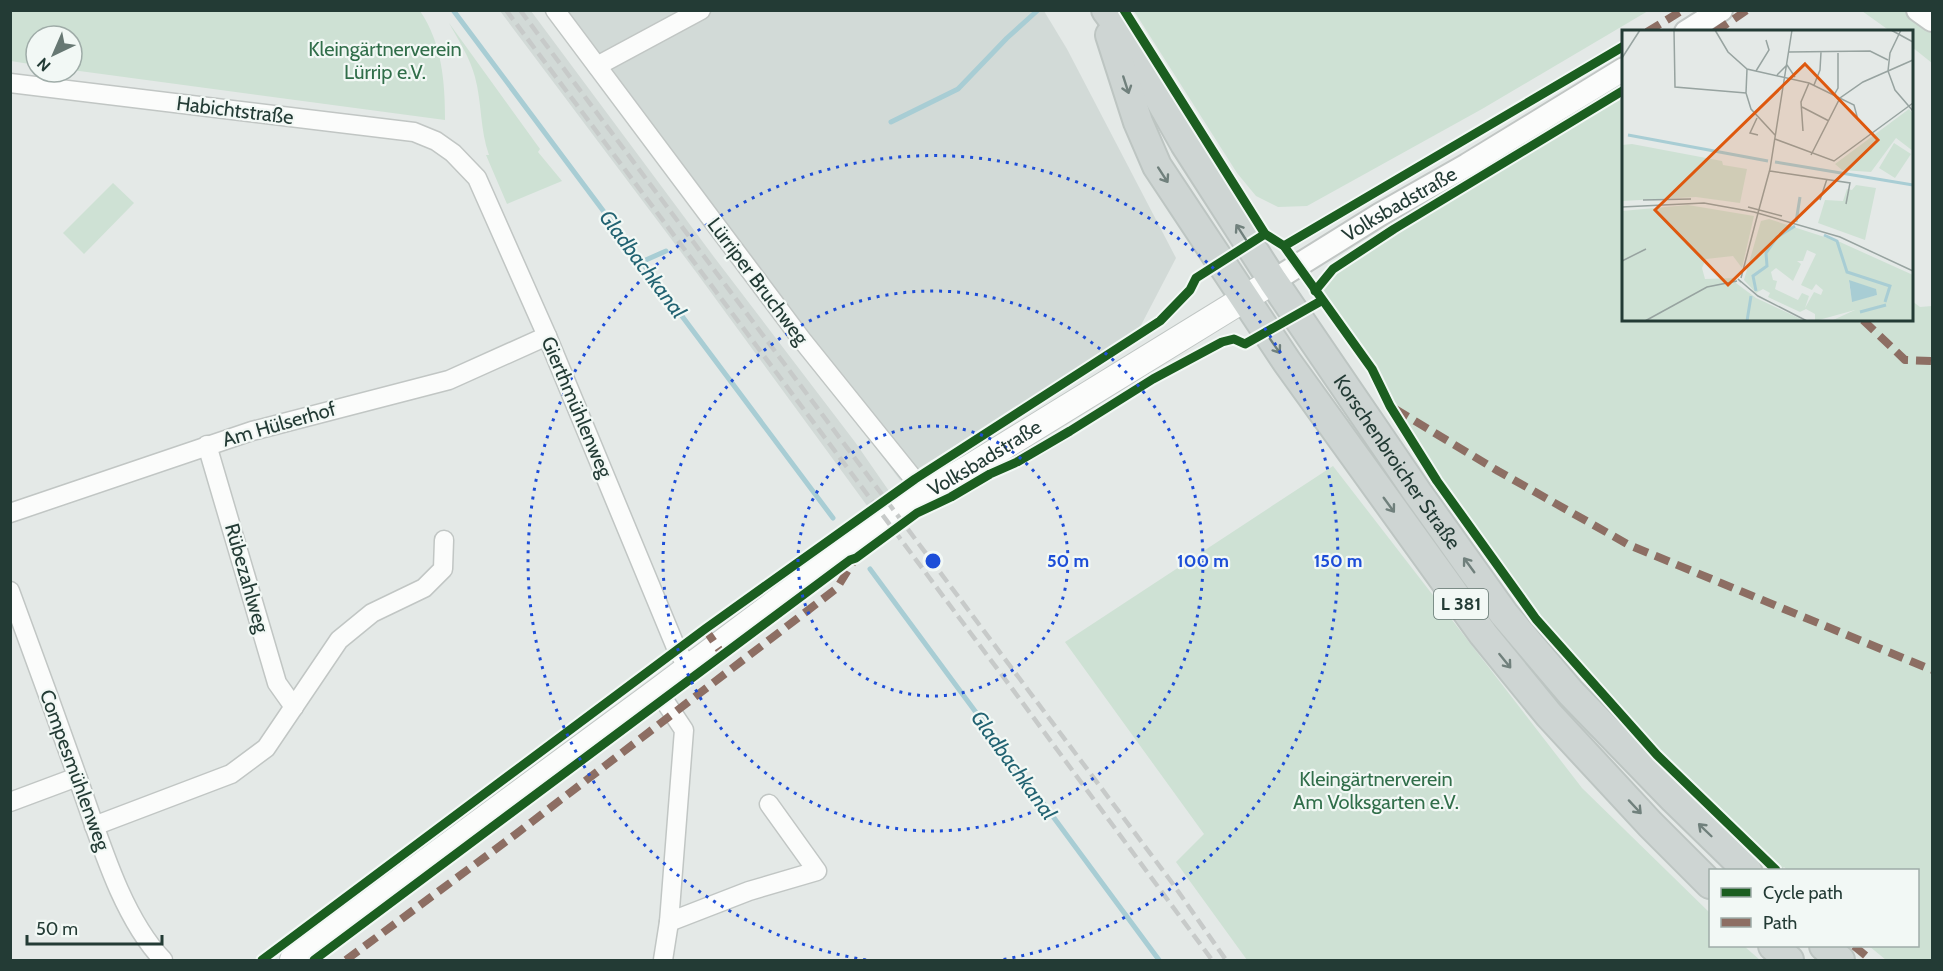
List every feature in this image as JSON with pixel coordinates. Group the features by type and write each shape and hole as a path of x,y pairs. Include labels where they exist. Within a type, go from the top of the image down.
{"main road":[{"name":"Korschenbroicher Straße","path":"1099,10 1111,38 1138,122 1157,166 1265,332 1483,634 1549,715 1650,824 1709,883"},
{"name":"Korschenbroicher Straße","path":"1106,10 1120,29 1185,144 1273,281 1417,492 1504,614 1579,701 1746,869"},
{"name":"Volksbadstraße","path":"293,960 689,668 853,543 925,493 1060,413 1273,281"},
{"path":"1775,947 1789,960"},
{"path":"1826,947 1840,960"}],"street":[{"name":"Lürriper Bruchweg","path":"555,10 802,340 925,493"},
{"path":"597,66 701,10"},
{"path":"1689,30 1721,10"},
{"path":"1918,10 1932,20"},
{"name":"Volksbadstraße","path":"1273,281 1622,70"},
{"name":"Habichtstraße","path":"10,83 414,132 436,141 453,153"},
{"name":"Gierthmühlenweg","path":"453,153 477,178 547,336 677,650 689,668"},
{"name":"Am Hülserhof","path":"10,513 207,445 274,425 449,380 547,336"},
{"name":"Rübezahlweg","path":"207,445 277,683 294,707"},
{"path":"94,826 231,774 266,748 339,640 372,613 424,588 443,569 444,540"},
{"name":"Compesmühlenweg","path":"10,591 94,826 123,899 148,953 163,960"},
{"path":"658,691 684,730 669,922 663,960"},
{"path":"10,802 77,777"},
{"path":"669,922 749,891 817,871 769,804"}],"shaded area":[{"path":"500,11 531,11 855,442 889,491 868,507 696,272"},
{"path":"545,11 1044,11 1067,49 1176,258 1138,331 900,480"}],"green space":[{"name":"Kleingärtnerverein Lürrip e.V.","path":"11,10 420,11 433,36 441,63 445,120 84,72 84,24 24,24 24,63 11,61"},
{"path":"1134,11 1648,11 1482,109 1307,206 1278,207 1256,196 1237,173"},
{"path":"1862,11 1932,11 1932,63 1913,48 1913,30 1889,30"},
{"path":"449,23 540,149 538,152 562,181 507,204 486,155 489,155 473,70"},
{"path":"1622,93 1622,321 1913,321 1913,302 1920,307 1932,306 1932,960 1886,960 1870,947 1919,947 1919,869 1786,869 1784,867 1775,869 1694,792 1536,619 1437,481 1323,290 1326,283 1349,261"},
{"path":"113,183 134,203 84,254 63,233"},
{"name":"Kleingärtnerverein Am Volksgarten e.V.","path":"1333,466 1582,788 1709,912 1709,947 1745,947 1760,960 1247,960 1176,862 1204,834 1065,642"}],"waterway":[{"name":"Gladbachkanal","path":"453,10 833,518"},
{"path":"891,122 958,89 1007,38 1038,10"},
{"path":"639,263 666,251"},
{"name":"Gladbachkanal","path":"870,569 1159,960"}],"railway":[{"path":"506,10 1212,960"},
{"path":"520,10 1173,884 1226,960"}],"marked path":[{"path":"1650,30 1683,10"},
{"path":"1718,30 1747,10"},
{"path":"1864,321 1905,360 1932,361"},
{"path":"1395,409 1498,471 1629,545 1932,670"},
{"path":"346,960 516,834 837,588 853,562"},
{"path":"705,629 725,658"},
{"path":"1855,947 1871,960"}],"cycle path":[{"path":"1124,10 1265,234 1284,246 1372,369 1390,406 1437,481 1536,619 1657,755 1775,869"},
{"path":"1284,246 1622,47"},
{"path":"1315,291 1333,269 1394,229 1622,91"},
{"path":"262,960 705,629 915,479 1160,321 1190,290 1196,278 1265,234"},
{"path":"314,960 850,560 856,558 917,513 1017,462 1153,379 1222,342 1234,339 1245,344 1321,301"}]}
